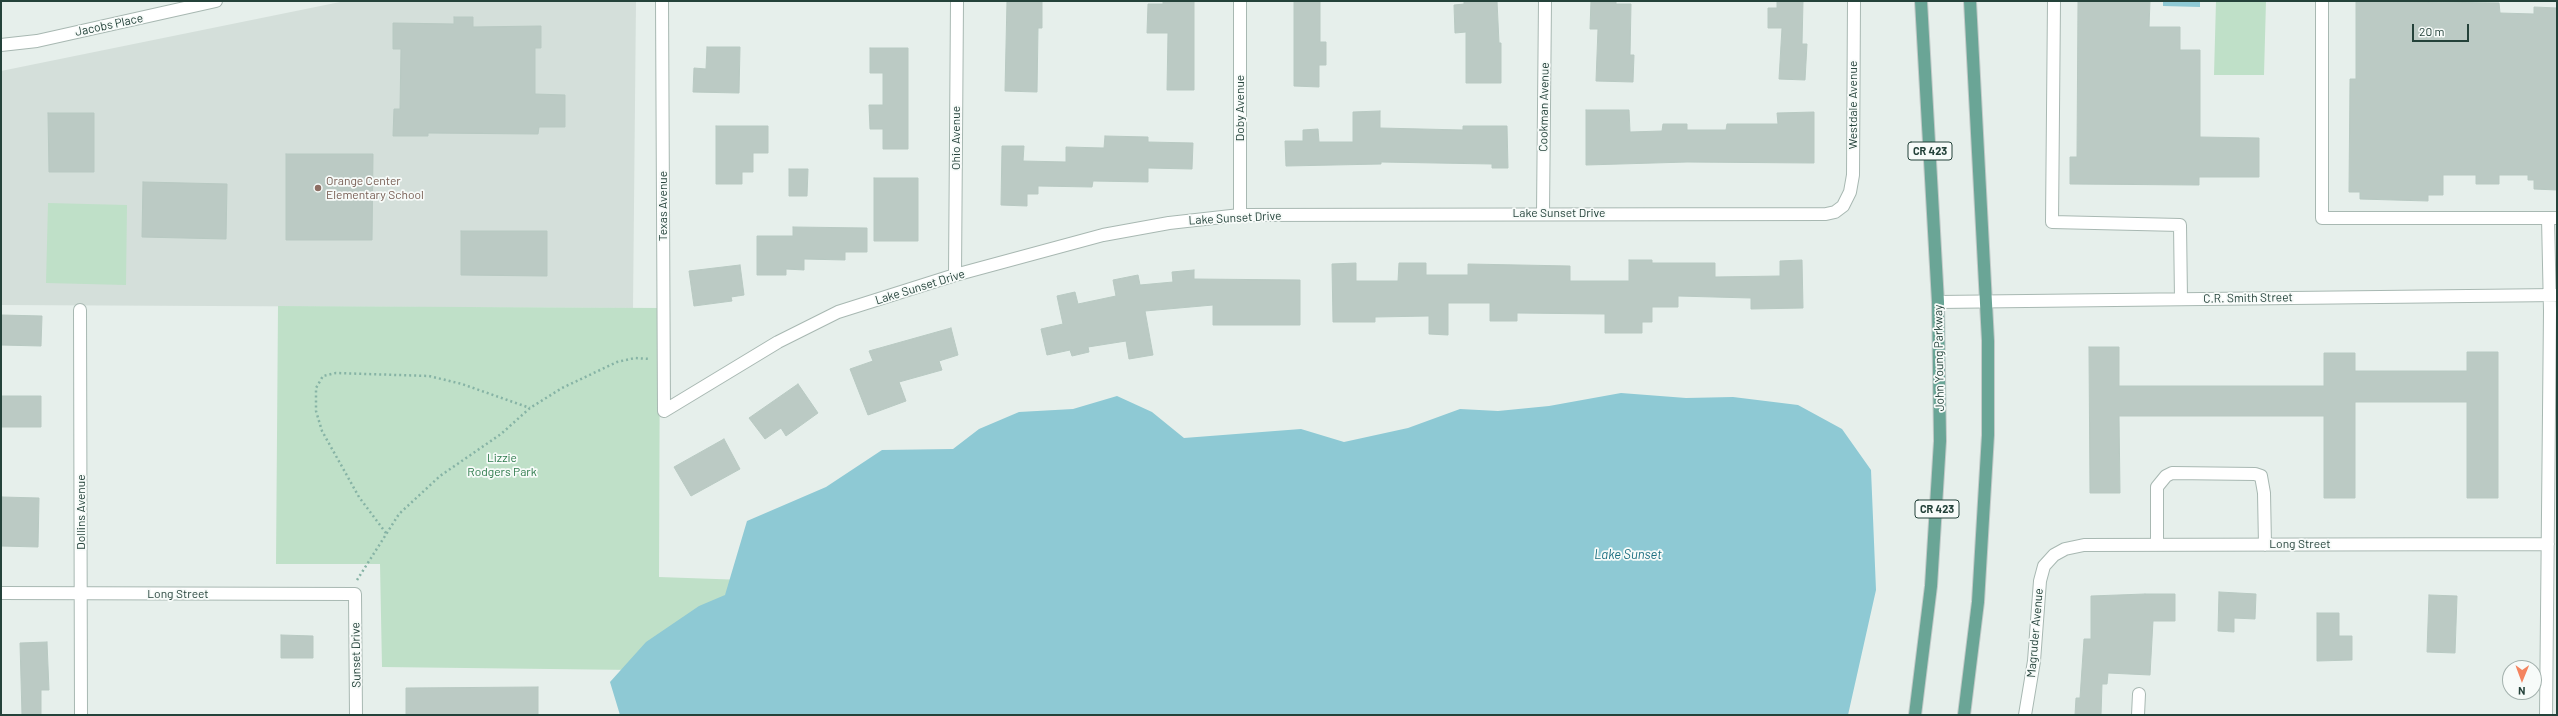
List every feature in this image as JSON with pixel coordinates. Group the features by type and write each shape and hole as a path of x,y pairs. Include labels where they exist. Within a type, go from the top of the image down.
{"main road":[{"name":"John Young Parkway","path":"1915,715 1925,649 1936,519 1940,441 1938,302 1921,1"},
{"path":"1964,715 1971,665 1984,530 1988,434 1986,300 1970,1"}],"street":[{"name":"Jacobs Place","path":"1,45 36,41 216,1"},
{"name":"Texas Avenue","path":"662,1 664,411"},
{"name":"Ohio Avenue","path":"956,275 957,1"},
{"name":"Doby Avenue","path":"1240,1 1240,215"},
{"name":"Cookman Avenue","path":"1543,213 1545,1"},
{"name":"Westdale Avenue","path":"1843,206 1850,192 1853,175 1854,1"},
{"path":"2054,1 2052,222 2180,225 2181,298"},
{"path":"2322,1 2322,218 2553,218 2546,715"},
{"name":"Lake Sunset Drive","path":"664,411 778,342 838,312 956,275 1103,235 1169,223 1240,215 1543,213 1826,214 1843,206"},
{"name":"C.R. Smith Street","path":"1938,302 1986,300 2553,295"},
{"name":"Dollins Avenue","path":"80,310 81,715"},
{"path":"2157,545 2157,487 2166,476 2172,473 2256,474 2261,476 2264,493 2265,545"},
{"name":"Long Street","path":"2054,555 2065,549 2084,545 2548,544"},
{"name":"Magruder Avenue","path":"2025,715 2034,661 2040,581 2044,566 2054,555"},
{"name":"Long Street","path":"1,593 355,594"},
{"name":"Sunset Drive","path":"355,594 356,715"},
{"path":"2138,715 2139,694"}],"path":[{"path":"355,594 357,580 386,533 414,498 434,480 501,434 530,408 591,372 617,362 635,358 664,360"},
{"path":"386,533 359,497 322,431 316,411 316,388 323,376 336,373 429,376 462,384 530,408"}],"shaded area":[{"name":"Orange Center Elementary School","path":"345,1 636,1 633,308 1,305 1,71"}],"green space":[{"path":"2216,1 2266,1 2264,75 2214,75"},
{"path":"48,203 127,205 126,285 46,283"},
{"name":"Lizzie Rodgers Park","path":"278,306 660,308 659,577 801,582 718,671 382,667 380,564 276,564"}],"water":[{"path":"2163,1 2200,1 2200,7 2163,6"},
{"name":"Lake Sunset","path":"1621,393 1686,398 1733,397 1798,405 1842,429 1871,470 1876,590 1848,715 620,715 610,682 646,642 699,606 725,595 747,521 826,487 882,450 953,449 979,429 1019,412 1073,409 1117,396 1152,412 1184,438 1301,429 1344,442 1408,428 1460,409 1498,411 1549,406"}],"building":[{"path":"1007,1 1042,1 1042,28 1038,28 1037,92 1005,91"},
{"path":"1163,1 1194,1 1194,90 1167,90 1168,33 1147,33 1148,4 1163,4"},
{"path":"1294,1 1320,1 1320,42 1326,42 1326,65 1319,65 1319,87 1294,86"},
{"path":"1464,1 1497,1 1499,43 1501,43 1501,83 1466,83 1466,32 1455,33 1454,5 1464,4"},
{"path":"1591,1 1616,1 1616,4 1631,4 1630,55 1634,55 1633,82 1596,81 1598,29 1590,29"},
{"path":"1777,1 1803,1 1802,44 1807,44 1805,80 1779,79 1782,28 1768,28 1768,8 1777,8"},
{"path":"2078,1 2150,1 2149,27 2180,27 2180,50 2200,50 2200,137 2259,138 2259,177 2199,177 2199,185 2070,184 2070,157 2077,157"},
{"path":"2356,1 2499,3 2500,13 2534,14 2534,7 2557,8 2557,190 2534,189 2534,180 2528,180 2528,175 2499,175 2499,184 2476,184 2476,175 2443,175 2443,195 2428,195 2428,201 2360,199 2360,192 2349,192 2350,79 2356,79"},
{"path":"454,17 473,17 473,27 541,26 541,48 535,48 535,94 565,95 565,127 539,127 538,134 428,133 428,136 393,136 394,109 400,109 401,49 393,49 393,23 454,24"},
{"path":"707,47 740,47 739,93 693,92 694,68 706,69"},
{"path":"870,48 908,48 908,149 883,149 883,129 870,129 869,105 883,105 883,73 870,73"},
{"path":"1586,110 1629,110 1630,132 1662,131 1663,124 1687,124 1687,130 1726,130 1727,124 1778,124 1777,113 1814,112 1814,163 1687,162 1586,165"},
{"path":"1380,111 1380,128 1463,130 1463,126 1507,126 1508,168 1492,168 1492,164 1381,162 1381,164 1286,166 1285,141 1303,141 1303,130 1318,129 1319,142 1353,142 1353,112"},
{"path":"48,113 94,113 94,172 49,172"},
{"path":"716,126 768,126 768,153 753,153 753,172 742,172 742,184 716,184"},
{"path":"1105,136 1148,137 1148,142 1193,143 1192,169 1148,168 1148,182 1093,181 1092,187 1038,186 1038,194 1027,194 1027,206 1001,205 1002,146 1024,146 1023,161 1066,162 1066,147 1104,148"},
{"path":"286,154 373,154 372,240 286,240"},
{"path":"789,169 808,169 807,196 789,196"},
{"path":"874,178 918,178 918,241 874,241"},
{"path":"143,182 227,184 226,239 142,237"},
{"path":"793,227 867,228 867,252 845,252 845,260 804,259 804,270 786,269 786,275 757,275 757,236 793,236"},
{"path":"461,231 547,231 547,276 461,275"},
{"path":"1629,260 1652,260 1652,263 1715,263 1715,277 1780,276 1780,261 1802,260 1803,308 1751,309 1751,298 1678,296 1678,307 1652,307 1652,322 1642,322 1642,333 1605,333 1605,314 1517,313 1517,321 1490,321 1490,303 1448,303 1448,335 1429,334 1429,316 1375,317 1375,322 1333,322 1332,264 1356,263 1356,281 1398,281 1399,263 1426,263 1426,275 1468,275 1468,264 1570,266 1570,281 1629,281"},
{"path":"740,265 744,295 731,297 732,301 694,306 689,271"},
{"path":"1194,270 1194,279 1300,280 1300,325 1213,325 1213,305 1145,311 1153,355 1129,359 1126,341 1088,347 1089,352 1072,356 1070,350 1047,355 1041,329 1063,324 1057,296 1075,292 1078,304 1116,296 1113,280 1138,275 1140,285 1173,282 1172,272"},
{"path":"1,315 42,316 41,346 1,345"},
{"path":"951,328 958,355 939,361 942,370 899,382 906,401 868,415 850,369 873,361 869,351"},
{"path":"2089,347 2119,347 2119,386 2324,386 2324,353 2355,353 2355,371 2467,371 2467,352 2498,352 2498,498 2467,498 2467,402 2355,402 2355,498 2324,498 2324,416 2119,416 2120,493 2090,493"},
{"path":"798,384 818,413 786,436 781,428 765,439 749,418"},
{"path":"1,396 41,396 41,427 1,427"},
{"path":"724,439 740,469 691,496 674,467"},
{"path":"2,497 39,498 38,547 1,546"},
{"path":"2219,592 2256,594 2255,619 2234,618 2234,632 2218,631"},
{"path":"2175,594 2175,621 2153,621 2150,675 2108,673 2107,684 2102,684 2101,715 2075,715 2076,698 2080,698 2084,639 2091,639 2091,596"},
{"path":"2429,595 2457,596 2455,653 2427,652"},
{"path":"2317,613 2339,613 2339,636 2352,636 2352,660 2317,661"},
{"path":"281,635 313,636 313,658 281,658"},
{"path":"47,642 49,690 41,690 41,715 22,715 20,643"},
{"path":"538,687 538,715 406,715 406,688"}],"place":[{"name":"Orange Center Elementary School","path":"318,188"}]}
